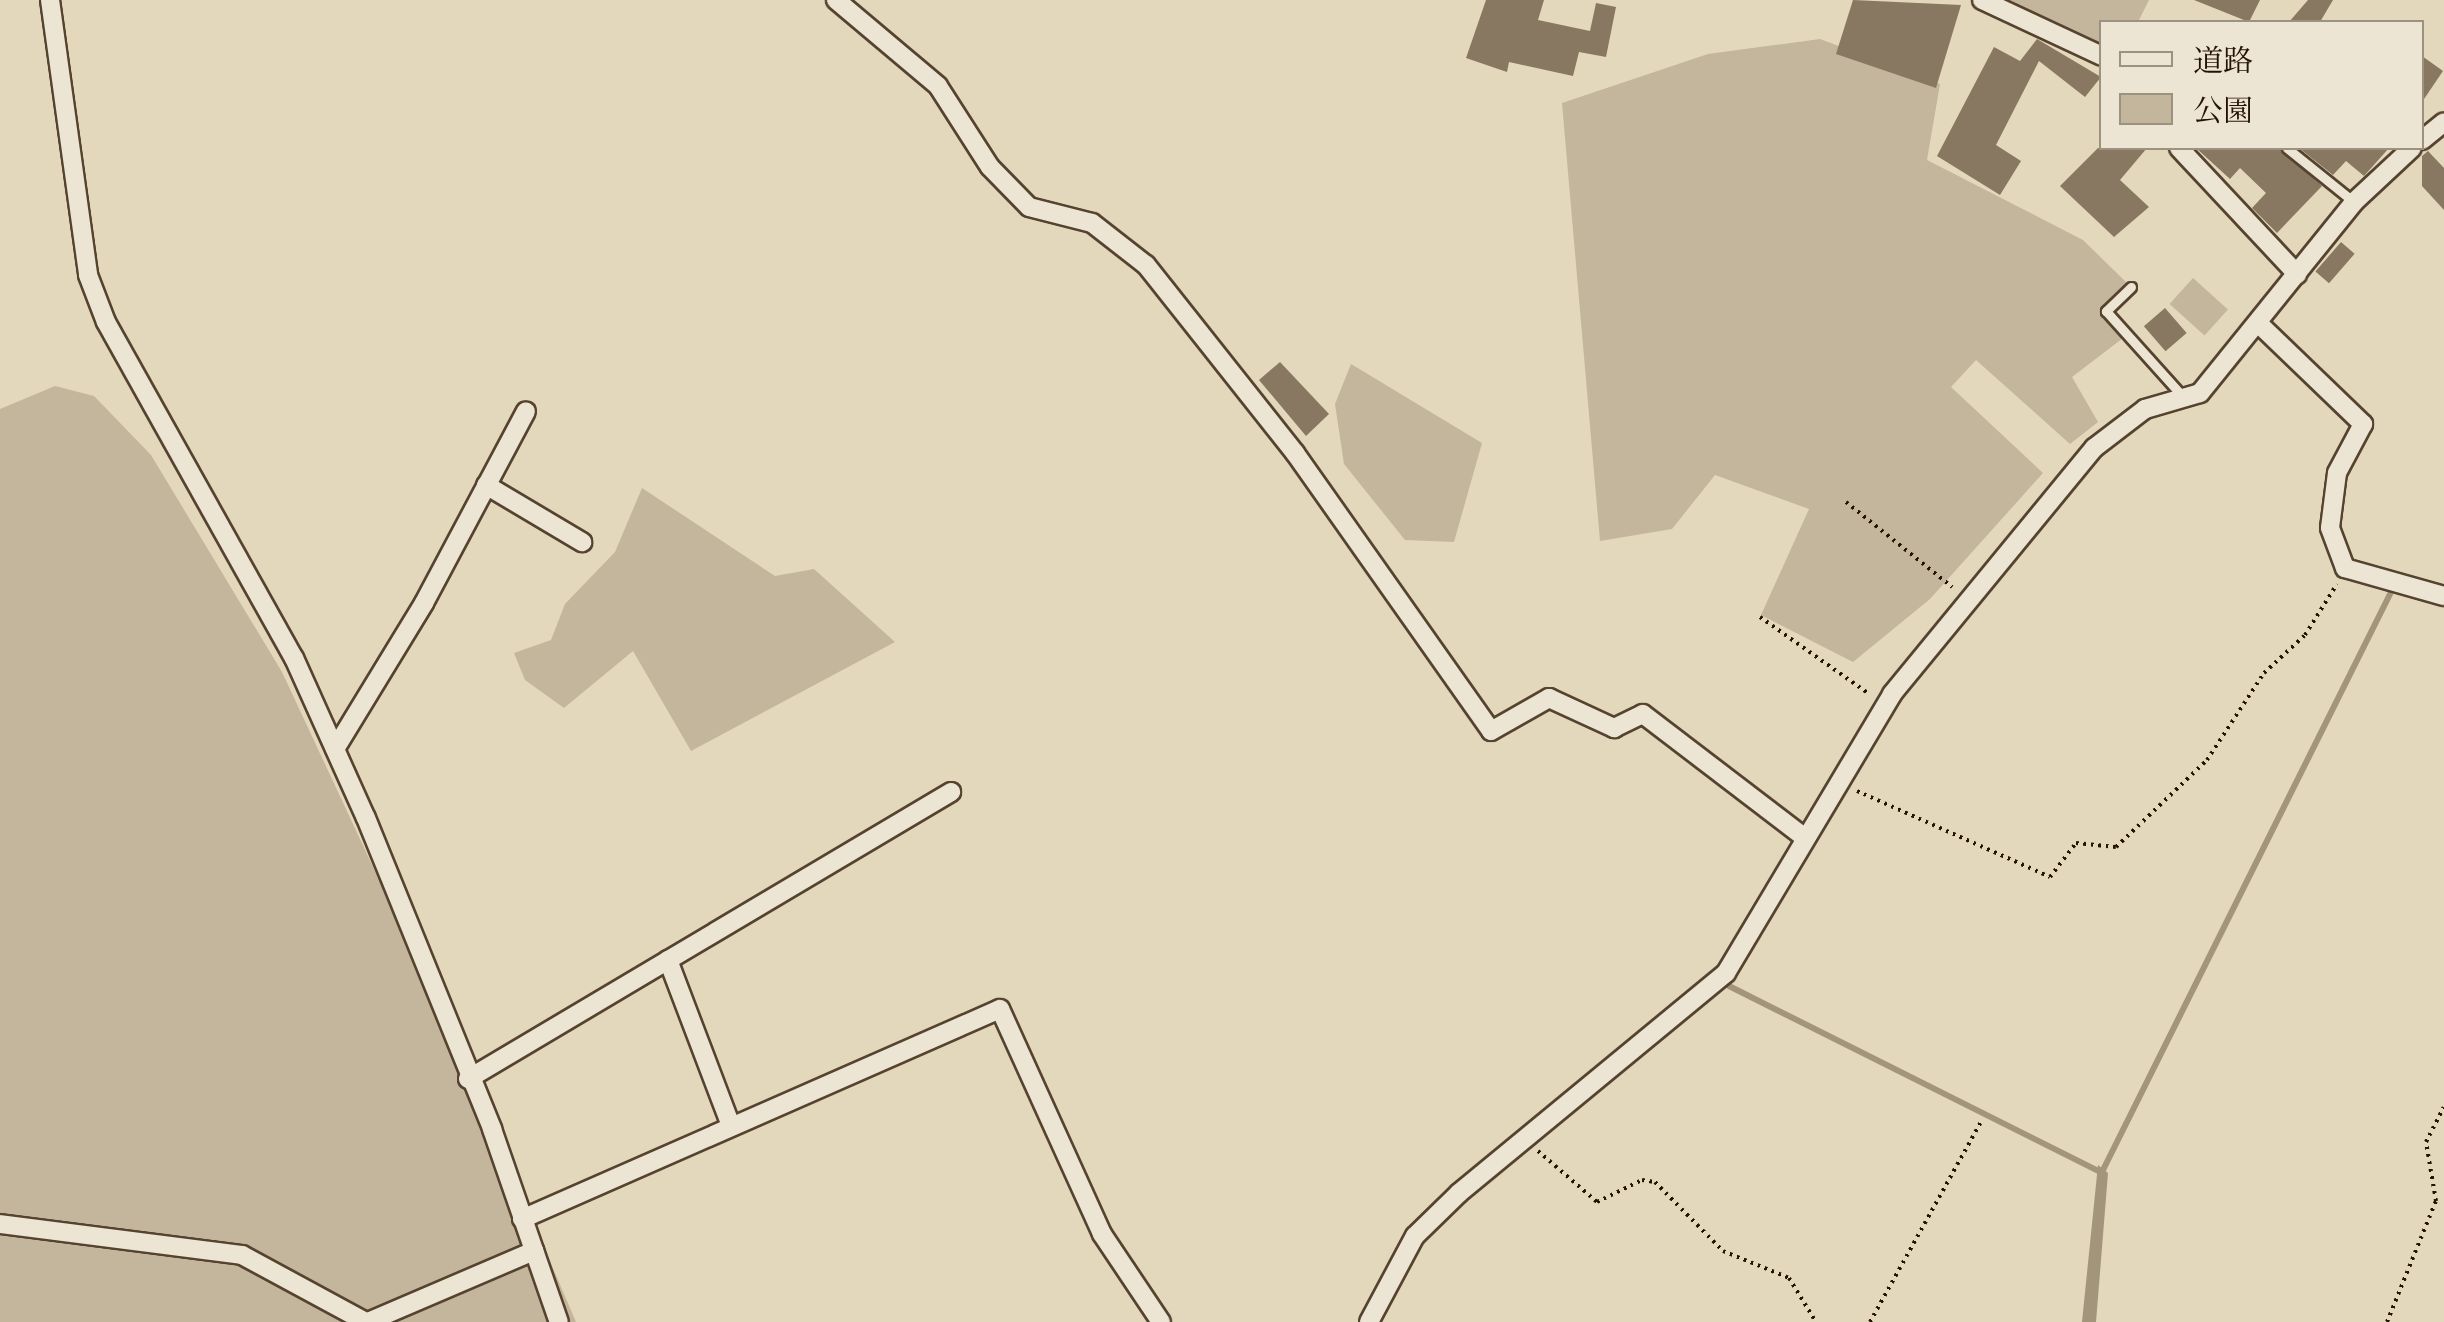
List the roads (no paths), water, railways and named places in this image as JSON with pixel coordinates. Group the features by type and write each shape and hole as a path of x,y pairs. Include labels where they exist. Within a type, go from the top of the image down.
{"street":[{"path":"50,0 88,275 106,322 294,658 335,749 468,1079 559,1322"},
{"path":"836,0 938,86 990,168 1029,207 1092,223 1146,265 1295,453 1490,732 1549,698 1614,728 1643,714 1805,838"},
{"path":"1982,0 2099,55"},
{"path":"2424,138 2444,122"},
{"path":"2181,150 2296,274"},
{"path":"1369,1322 1416,1236 1726,973 1885,705 2094,448 2145,409 2200,393 2354,202 2410,150"},
{"path":"2258,323 2364,424 2337,473 2330,528 2348,567 2444,596"},
{"path":"335,749 526,410"},
{"path":"486,485 582,542"},
{"path":"468,1079 950,792"},
{"path":"668,960 730,1123"},
{"path":"522,1219 730,1123 1000,1009 1102,1234 1161,1322"},
{"path":"0,1224 242,1255 367,1322 534,1252"}],"lane":[{"path":"2289,150 2354,202"},
{"path":"2131,287 2106,311 2184,398"}],"waterway":[{"path":"2100,1176 2390,594"},
{"path":"1729,986 2099,1171"}]}
